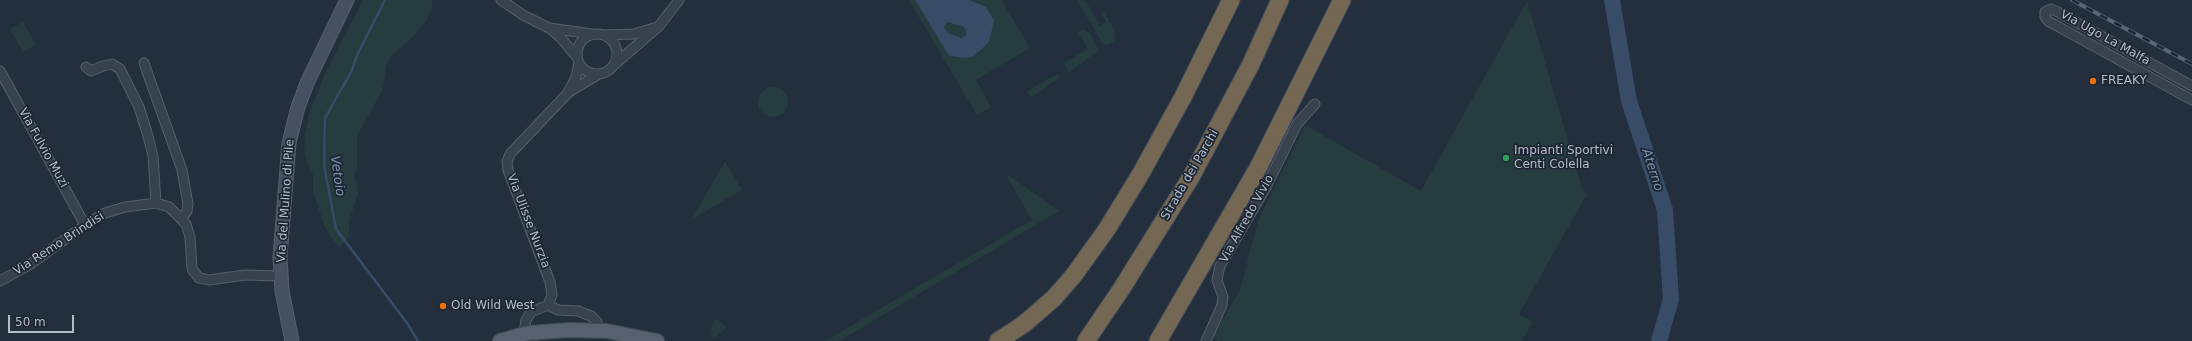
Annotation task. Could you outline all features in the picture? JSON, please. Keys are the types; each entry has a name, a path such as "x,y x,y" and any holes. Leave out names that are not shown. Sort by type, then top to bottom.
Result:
{"highway":[{"path":"998,341 1024,324 1049,303 1074,276 1095,248 1125,201 1163,134 1200,65 1231,0"},
{"name":"Strada dei Parchi","path":"1086,341 1122,288 1194,171 1250,64 1280,0"},
{"name":"Strada dei Parchi","path":"1100,341 1181,216 1219,149 1260,70 1292,0"},
{"path":"1158,341 1258,168 1342,0"}],"main road":[{"path":"500,341 530,337 563,330 602,331 657,341"},
{"path":"602,331 641,341"}],"street":[{"name":"Via del Mulino di Pile","path":"292,341 284,305 281,276 286,165 293,123 307,83 347,0"},
{"path":"501,0 523,15 549,28 560,37 587,72 599,74 613,66 659,26 679,0"},
{"name":"Via Ugo La Malfa","path":"2192,86 2056,11 2051,9 2045,12 2045,18 2050,22 2192,100"},
{"path":"549,28 605,35 634,34 659,26"},
{"path":"578,60 579,45 582,40 594,34"},
{"path":"605,35 610,38 617,49 616,61 613,66"},
{"name":"Via Ulisse Nurzia","path":"568,93 576,77 578,60"},
{"path":"144,63 182,170 188,204 182,218"},
{"path":"86,67 91,71 107,64 116,66 130,88 144,120 150,142 156,203 169,206 182,218 188,230 192,269 199,278 209,280 245,275 281,276"},
{"name":"Via Fulvio Muzi","path":"0,71 85,225"},
{"name":"Via Ulisse Nurzia","path":"548,305 552,295 550,282 508,170 507,162 510,154 568,93 599,74"},
{"name":"Via Alfredo Vivio","path":"1206,341 1222,305 1223,297 1217,280 1220,266 1265,189 1297,124 1315,104"},
{"name":"Via Remo Brindisi","path":"0,281 29,265 85,225 115,210 156,203"},
{"path":"530,337 525,326 528,316 548,305 558,310 578,311 591,316 602,331"}],"green space":[{"path":"363,0 432,0 432,8 427,20 414,36 391,56 387,63 383,89 357,136 357,169 354,176 357,183 358,194 349,221 349,236 340,247 331,237 324,225 313,191 313,175 307,162 304,149 305,134 310,111 325,73"},
{"path":"909,0 915,0 949,56 958,58 986,7 970,0 1004,0 1002,1 1030,48 976,80 991,107 977,115"},
{"path":"1077,0 1085,0 1100,26 1106,22 1101,13 1104,12 1115,31 1114,41 1107,45 1103,44"},
{"name":"Impianti Sportivi Centi Colella","path":"1527,1 1583,192 1587,194 1519,314 1533,322 1522,341 1218,341 1213,336 1240,290 1258,221 1305,125 1421,191"},
{"path":"23,22 36,45 23,52 10,29"},
{"path":"947,22 964,27 966,35 961,38 947,33 944,27"},
{"path":"1083,30 1090,33 1099,50 1069,72 1064,63 1088,49 1078,32"},
{"path":"1057,74 1059,78 1033,96 1029,96 1027,91"},
{"path":"773,87 783,92 788,102 783,112 773,117 763,112 758,102 763,92"},
{"path":"725,161 742,190 692,219"},
{"path":"1010,176 1059,211 839,341 825,341 1032,220 1007,177"},
{"path":"717,319 727,327 714,339 711,335 713,321"}],"water":[{"path":"915,0 970,0 986,7 994,21 989,42 974,56 966,58 949,56","holes":["947,22 964,27 966,35 961,38 948,33 944,27"]}],"waterway":[{"name":"Vetoio","path":"385,0 358,53 351,72 325,118 324,165 336,229 407,323 418,341"},
{"name":"Aterno","path":"1612,0 1629,101 1665,210 1671,299 1659,341"}],"railway":[{"path":"2072,0 2192,64"}],"place":[{"name":"FREAKY","path":"2093,81"},
{"name":"Impianti Sportivi Centi Colella","path":"1506,158"},
{"name":"Old Wild West","path":"443,306"}]}
